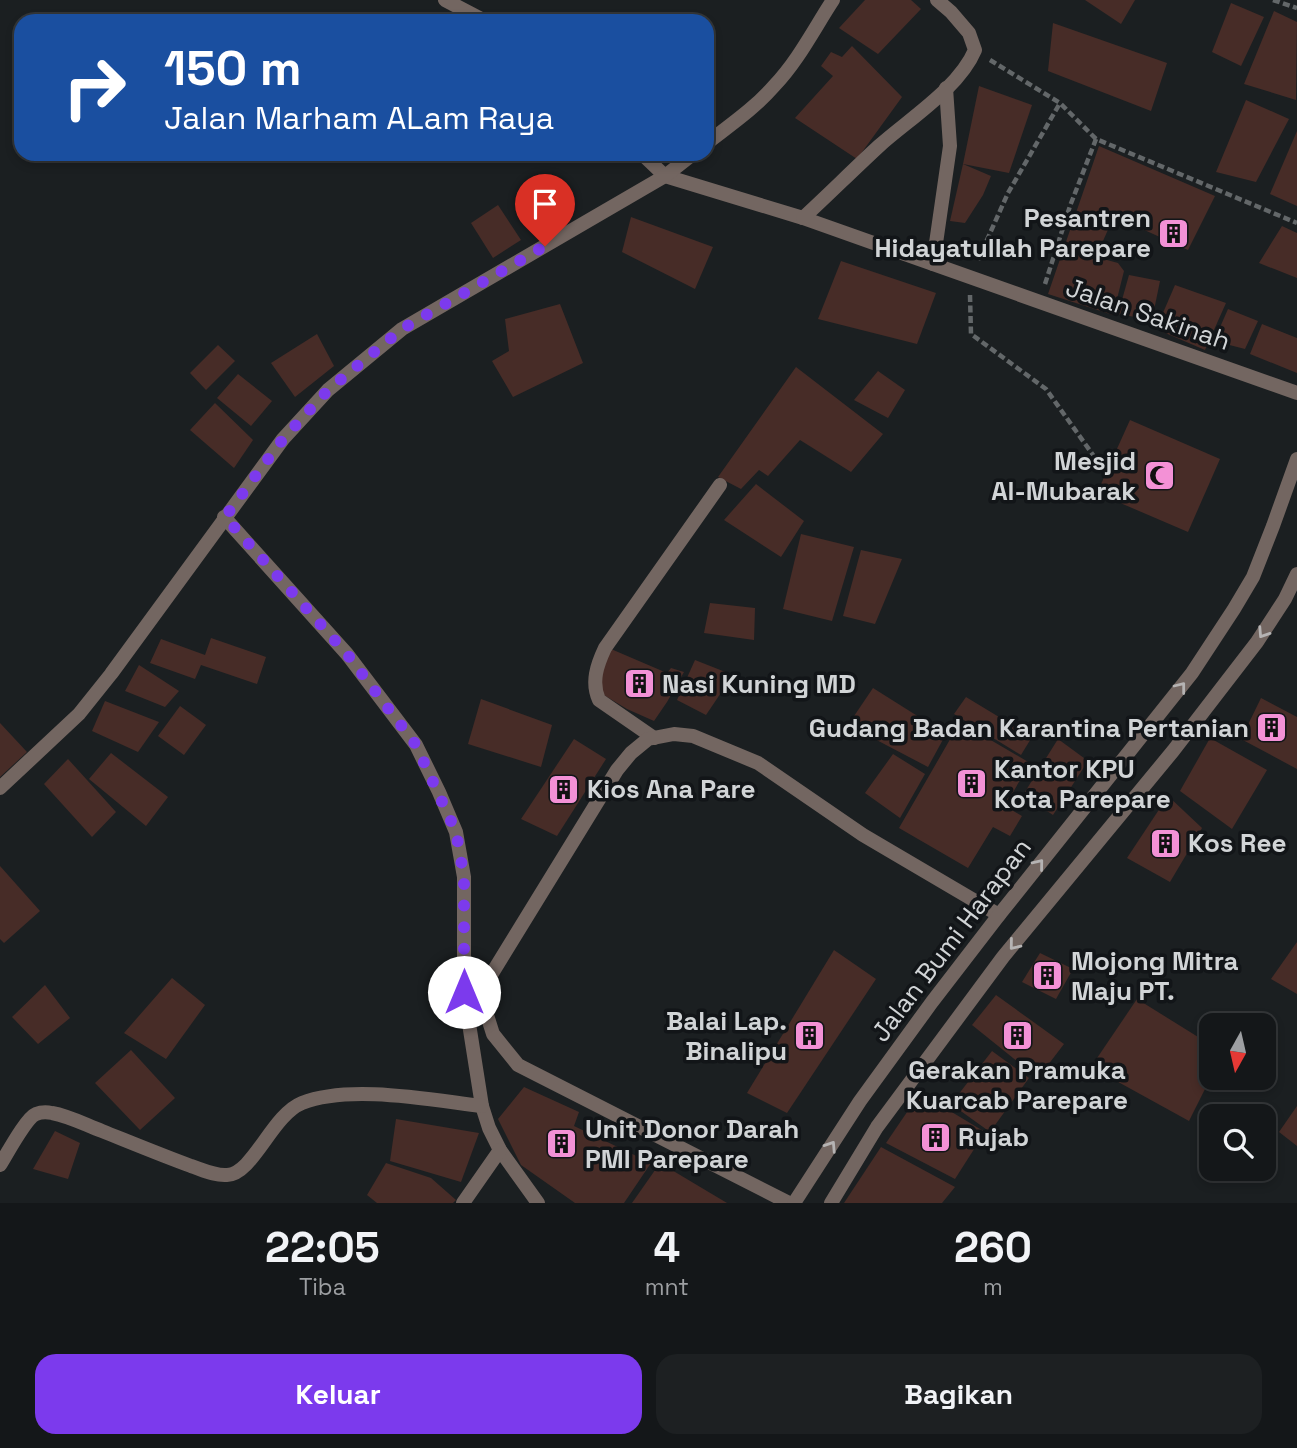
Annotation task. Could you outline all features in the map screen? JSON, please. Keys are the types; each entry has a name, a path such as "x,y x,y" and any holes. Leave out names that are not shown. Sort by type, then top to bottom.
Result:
{"street":[{"path":"446,0 472,14"},
{"path":"714,138 773,88 789,69 833,0"},
{"path":"803,218 881,145 935,100 970,62 975,50 969,33 937,0"},
{"path":"933,264 950,146 946,88"},
{"path":"649,161 665,176"},
{"path":"0,788 79,714 283,439 328,390 402,329 665,176 684,161"},
{"name":"Jalan Sakinah","path":"665,176 803,218 1297,393"},
{"name":"Jalan Bumi Harapan","path":"794,1203 860,1101 932,1002 1192,673 1253,577 1297,459"},
{"path":"654,738 599,700 595,691 599,661 605,648 720,485"},
{"path":"225,517 347,654 416,745 456,832 464,877 464,992 482,1106 500,1150 538,1203"},
{"name":"Jalan Bumi Harapan","path":"831,1203 877,1127 1003,957 1173,751 1257,642 1297,574"},
{"path":"789,1203 518,1065 493,1034 480,993 617,770 631,753 648,739 674,734 693,736 758,763 863,835 999,915"},
{"path":"464,992 480,993"},
{"path":"0,1166 29,1119 44,1112 71,1119 211,1173 227,1175 236,1173 245,1166 276,1124 288,1111 302,1103 328,1096 377,1094 482,1106"},
{"path":"463,1203 500,1150"}],"path":[{"path":"1273,0 1297,8"},
{"path":"975,50 1060,103 1096,139 1297,223"},
{"path":"1060,103 1008,193 970,277 971,334 1046,389 1103,469"},
{"path":"1040,302 1070,206 1096,139"}],"building":[{"path":"865,0 911,0 921,9 878,54 839,28"},
{"path":"1085,0 1135,0 1121,24"},
{"path":"1231,3 1264,17 1241,66 1212,52"},
{"path":"1274,11 1297,22 1296,100 1244,84"},
{"path":"1053,23 1167,63 1151,111 1048,71"},
{"path":"852,46 902,97 857,159 795,118 833,76 821,66 831,52 842,57"},
{"path":"979,86 1032,105 1009,173 963,164"},
{"path":"1246,100 1289,119 1256,182 1216,172"},
{"path":"1297,131 1297,206 1270,194"},
{"name":"Pesantren Hidayatullah Parepare","path":"1099,146 1215,196 1188,250 1114,216 1096,257 1118,263 1124,271 1113,315 1048,294"},
{"path":"963,164 991,176 983,195 965,223 950,221"},
{"path":"498,205 521,240 493,258 471,223"},
{"path":"631,217 713,247 695,289 622,252"},
{"path":"1282,226 1297,233 1297,278 1259,263"},
{"path":"841,261 936,293 917,344 818,319"},
{"path":"1129,275 1160,281 1152,320 1118,314"},
{"path":"1175,285 1226,303 1205,350 1156,329"},
{"path":"560,304 583,363 513,397 492,361 509,351 505,319"},
{"path":"1228,309 1258,321 1245,349 1214,341"},
{"path":"1262,324 1297,338 1297,373 1250,354"},
{"path":"317,334 334,366 295,397 271,363"},
{"path":"218,345 235,361 206,390 190,373"},
{"path":"796,367 883,434 851,472 800,440 768,476 759,470 741,489 718,477"},
{"path":"878,371 905,390 888,418 854,400"},
{"path":"238,374 272,401 251,426 217,398"},
{"path":"215,403 253,440 234,468 190,430"},
{"name":"Mesjid Al-Mubarak","path":"1130,420 1220,459 1188,532 1097,493"},
{"path":"756,484 804,521 781,557 724,520"},
{"path":"801,534 854,547 832,621 783,609"},
{"path":"861,550 902,559 875,624 843,616"},
{"path":"710,603 755,608 754,640 704,633"},
{"path":"211,638 266,657 257,684 201,665 195,679 150,663 161,639 205,655"},
{"name":"Nasi Kuning MD","path":"611,649 667,673 671,668 684,672 654,721 602,694 600,671"},
{"path":"695,660 733,675 706,715 677,700"},
{"path":"139,665 179,691 165,707 125,691"},
{"name":"Kantor KPU Kota Parepare","path":"873,688 946,734 928,767 848,725"},
{"name":"Kantor KPU Kota Parepare","path":"966,697 1032,737 1021,755 954,714"},
{"name":"Gudang Badan Karantina Pertanian","path":"1261,698 1297,717 1297,769 1241,739"},
{"path":"481,699 552,725 541,767 468,744"},
{"path":"105,701 159,722 138,752 92,731"},
{"path":"180,706 206,725 184,755 158,736"},
{"name":"Kantor KPU Kota Parepare","path":"960,722 1030,763 1005,806 1022,816 1010,836 993,827 968,868 899,828"},
{"path":"0,723 27,752 0,777"},
{"path":"1210,738 1267,770 1232,829 1180,791"},
{"name":"Kios Ana Pare","path":"574,739 606,759 557,836 521,819"},
{"name":"Kantor KPU Kota Parepare","path":"1058,739 1088,761 1053,815 1023,795"},
{"path":"111,753 168,797 146,826 89,779"},
{"name":"Kantor KPU Kota Parepare","path":"893,754 925,774 900,818 865,793"},
{"path":"68,759 116,812 92,837 44,784"},
{"name":"Kos Ree","path":"1168,796 1202,828 1170,882 1127,858"},
{"path":"0,866 40,911 4,943 0,939"},
{"path":"1297,942 1297,994 1271,979"},
{"name":"Balai Lap. Binalipu","path":"834,950 876,979 787,1113 747,1093"},
{"name":"Mojong Mitra Maju PT.","path":"1040,953 1073,969 1056,999 1022,982"},
{"path":"172,978 205,1005 166,1059 124,1033"},
{"path":"45,985 70,1018 38,1044 12,1017"},
{"name":"Gerakan Pramuka Kuarcab Parepare","path":"996,995 1064,1044 1038,1078 972,1025"},
{"path":"1137,999 1199,1038 1199,1090 1204,1090 1189,1121 1091,1067"},
{"path":"131,1050 175,1098 140,1130 95,1083"},
{"path":"992,1051 1029,1078 990,1132 951,1104"},
{"name":"Unit Donor Darah PMI Parepare","path":"524,1087 579,1112 574,1126 651,1163 624,1203 575,1203 521,1165 498,1119"},
{"name":"Rujab","path":"920,1093 985,1132 955,1179 886,1143"},
{"path":"1297,1106 1297,1146 1279,1132"},
{"path":"396,1119 479,1133 461,1182 390,1161"},
{"path":"55,1131 80,1143 68,1179 33,1169"},
{"path":"881,1147 955,1187 942,1203 844,1203"},
{"path":"386,1163 431,1178 456,1200 453,1203 377,1203 367,1195"},
{"path":"660,1163 727,1203 632,1203"}],"place":[{"name":"Pesantren Hidayatullah Parepare","path":"1174,233"},
{"name":"Mesjid Al-Mubarak","path":"1159,476"},
{"name":"Nasi Kuning MD","path":"639,684"},
{"name":"Gudang Badan Karantina Pertanian","path":"1272,728"},
{"name":"Kantor KPU Kota Parepare","path":"971,784"},
{"name":"Kios Ana Pare","path":"564,789"},
{"name":"Kos Ree","path":"1165,843"},
{"name":"Mojong Mitra Maju PT.","path":"1048,976"},
{"name":"Gerakan Pramuka Kuarcab Parepare","path":"1017,1035"},
{"name":"Balai Lap. Binalipu","path":"810,1036"},
{"name":"Rujab","path":"935,1137"},
{"name":"Unit Donor Darah PMI Parepare","path":"562,1144"}],"route":[{"path":"464,992 464,877 456,832 416,745 347,654 225,517 283,439 328,390 402,329 545,246"}]}
